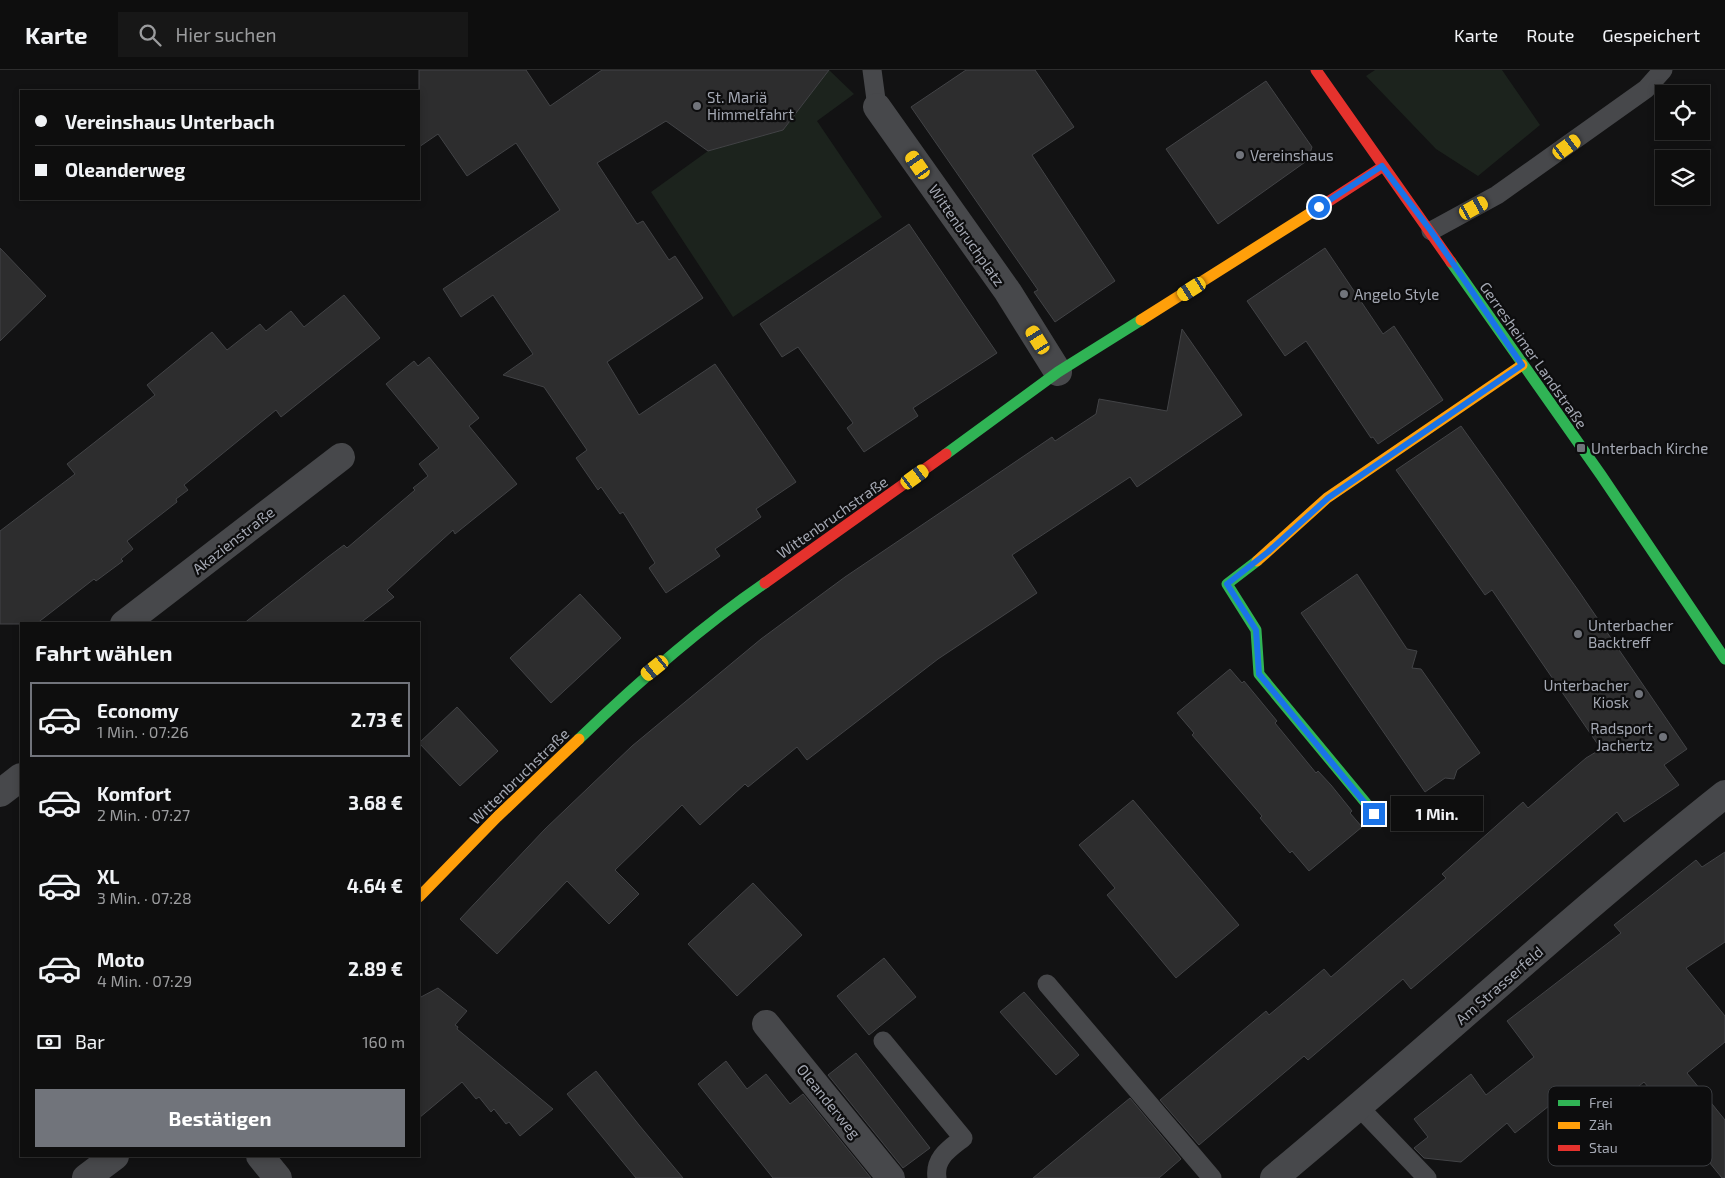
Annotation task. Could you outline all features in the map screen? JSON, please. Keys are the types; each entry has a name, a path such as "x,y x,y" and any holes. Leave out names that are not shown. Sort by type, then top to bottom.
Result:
{"street":[{"name":"Gerresheimer Landstraße","path":"1316,70 1601,475 1725,659"},
{"name":"Wittenbruchplatz","path":"878,107 1008,292 1058,372"},
{"name":"Wittenbruchstraße","path":"420,896 497,817 640,680 730,607 851,524 1058,372 1225,268 1382,166"},
{"path":"1374,814 1259,674 1256,630 1227,584 1268,552 1328,498 1522,365"},
{"name":"Akazienstraße","path":"127,622 341,457"},
{"path":"0,793 20,778"},
{"name":"Am Strasserfeld","path":"1274,1178 1359,1107 1640,862 1725,794"},
{"name":"Oleanderweg","path":"766,1024 891,1178"},
{"path":"86,1178 114,1157"},
{"path":"261,1157 278,1178"}],"lane":[{"name":"Wittenbruchplatz","path":"872,70 878,107"},
{"path":"1431,231 1497,195 1521,179 1646,89 1663,70"},
{"path":"1047,984 1212,1178"},
{"path":"883,1042 963,1138 942,1156 937,1166 937,1178"},
{"path":"1359,1107 1427,1178"}],"shaded area":[{"path":"829,70 854,94 817,121 882,217 733,317 651,192 708,151 783,130"},
{"path":"1375,70 1502,70 1540,125 1478,176 1436,149 1366,76"}],"building":[{"path":"419,70 526,70 550,106 602,70 829,70 783,130 708,151 666,121 597,163 637,224 643,221 669,260 675,256 703,298 607,362 639,415 715,364 796,482 756,509 761,517 715,549 720,556 666,593 649,568 655,563 623,512 620,514 601,487 598,490 576,458 587,450 544,387 503,375 533,354 493,295 461,317 443,289 560,210 516,143 467,176 438,134 420,146"},
{"path":"966,70 1035,70 1074,127 1032,155 1115,281 1055,322 1034,292 1038,290 911,107"},
{"name":"Vereinshaus","path":"1266,81 1312,147 1308,160 1218,224 1166,149"},
{"path":"909,224 997,353 913,408 918,416 864,452 847,428 853,423 798,347 782,357 760,324"},
{"path":"0,248 46,296 0,341"},
{"path":"1325,248 1383,334 1394,326 1443,400 1378,444 1373,437 1371,438 1306,341 1285,356 1247,301"},
{"path":"344,295 380,338 281,417 276,410 184,485 188,490 176,499 177,502 127,541 133,549 121,559 123,561 96,581 94,579 39,622 0,624 0,531 75,474 67,464 155,395 147,385 212,332 227,350 260,324 266,331 291,311 304,327"},
{"path":"1182,329 1242,415 1137,487 1130,477 1012,555 1037,593 938,659 807,760 797,747 748,787 745,784 700,825 682,805 615,870 639,894 609,924 567,881 497,954 460,919 545,829 632,746 761,639 845,577 1052,437 1055,441 1096,414 1099,399 1167,411"},
{"path":"429,357 479,418 469,426 517,484 455,534 453,530 387,590 394,597 362,622 246,622 344,545 347,548 415,490 413,488 428,476 419,464 439,448 386,384 414,361 418,366"},
{"path":"1461,426 1578,590 1687,749 1664,765 1679,785 1624,822 1617,812 1411,989 1403,979 1308,1060 1304,1056 1199,1145 1160,1100 1266,1011 1269,1015 1324,969 1331,977 1446,878 1442,874 1523,802 1528,808 1586,758 1601,749 1492,590 1485,595 1396,470"},
{"path":"1357,574 1407,649 1417,651 1412,668 1421,669 1480,753 1457,770 1454,779 1445,778 1425,792 1301,613"},
{"path":"580,594 621,638 551,703 510,658"},
{"path":"1230,669 1242,683 1244,681 1316,773 1318,771 1331,785 1362,827 1309,871 1292,851 1290,853 1260,818 1262,816 1192,735 1194,733 1177,713"},
{"path":"457,707 498,751 460,786 420,742"},
{"path":"1133,800 1239,925 1176,978 1107,895 1115,888 1079,845"},
{"path":"1725,852 1725,942 1686,968 1725,1016 1725,1042 1687,1073 1698,1086 1647,1086 1644,1082 1639,1086 1548,1086 1548,1107 1515,1133 1507,1123 1461,1162 1424,1158 1414,1148 1428,1137 1414,1119 1471,1074 1486,1095 1534,1057 1507,1021 1621,933 1614,925 1696,860 1702,867"},
{"path":"753,883 802,935 737,996 688,944"},
{"path":"884,958 916,997 869,1035 837,996"},
{"path":"438,988 467,1011 455,1025 458,1027 457,1029 553,1109 520,1136 509,1122 506,1124 494,1109 491,1112 479,1097 476,1099 462,1082 420,1117 420,997"},
{"path":"1024,992 1079,1055 1056,1075 1000,1012"},
{"path":"856,1053 930,1148 903,1168 828,1075"},
{"path":"726,1061 747,1089 766,1074 790,1104 803,1094 871,1178 773,1178 698,1084"},
{"path":"596,1071 683,1178 636,1178 567,1094"},
{"path":"1130,1098 1181,1159 1159,1178 1033,1178"},
{"path":"1712,1104 1725,1120 1725,1178 1722,1178 1712,1166"}],"traffic: fast":[{"path":"1451,262 1601,475 1725,659"},
{"path":"946,454 1058,372 1141,320"},
{"path":"1257,561 1227,584 1256,630 1259,674 1375,814"},
{"path":"579,739 669,657 765,583"}],"traffic: slow":[{"path":"1141,320 1320,207"},
{"path":"1257,561 1327,498 1522,365"},
{"path":"420,896 497,817 579,739"}],"traffic: jam":[{"path":"1316,70 1451,262"},
{"path":"1320,207 1382,167"},
{"path":"765,583 946,454"}],"place":[{"name":"St. Mariä Himmelfahrt","path":"697,106"},
{"name":"Vereinshaus","path":"1240,155"},
{"name":"Angelo Style","path":"1344,294"},
{"name":"Unterbach Kirche","path":"1581,448"},
{"name":"Unterbacher Backtreff","path":"1578,634"},
{"name":"Unterbacher Kiosk","path":"1639,694"},
{"name":"Radsport Jachertz","path":"1663,737"}],"route":[{"path":"1319,207 1382,166 1431,231 1522,365 1500,382 1328,498 1268,552 1227,584 1256,630 1259,674 1374,814"}]}
